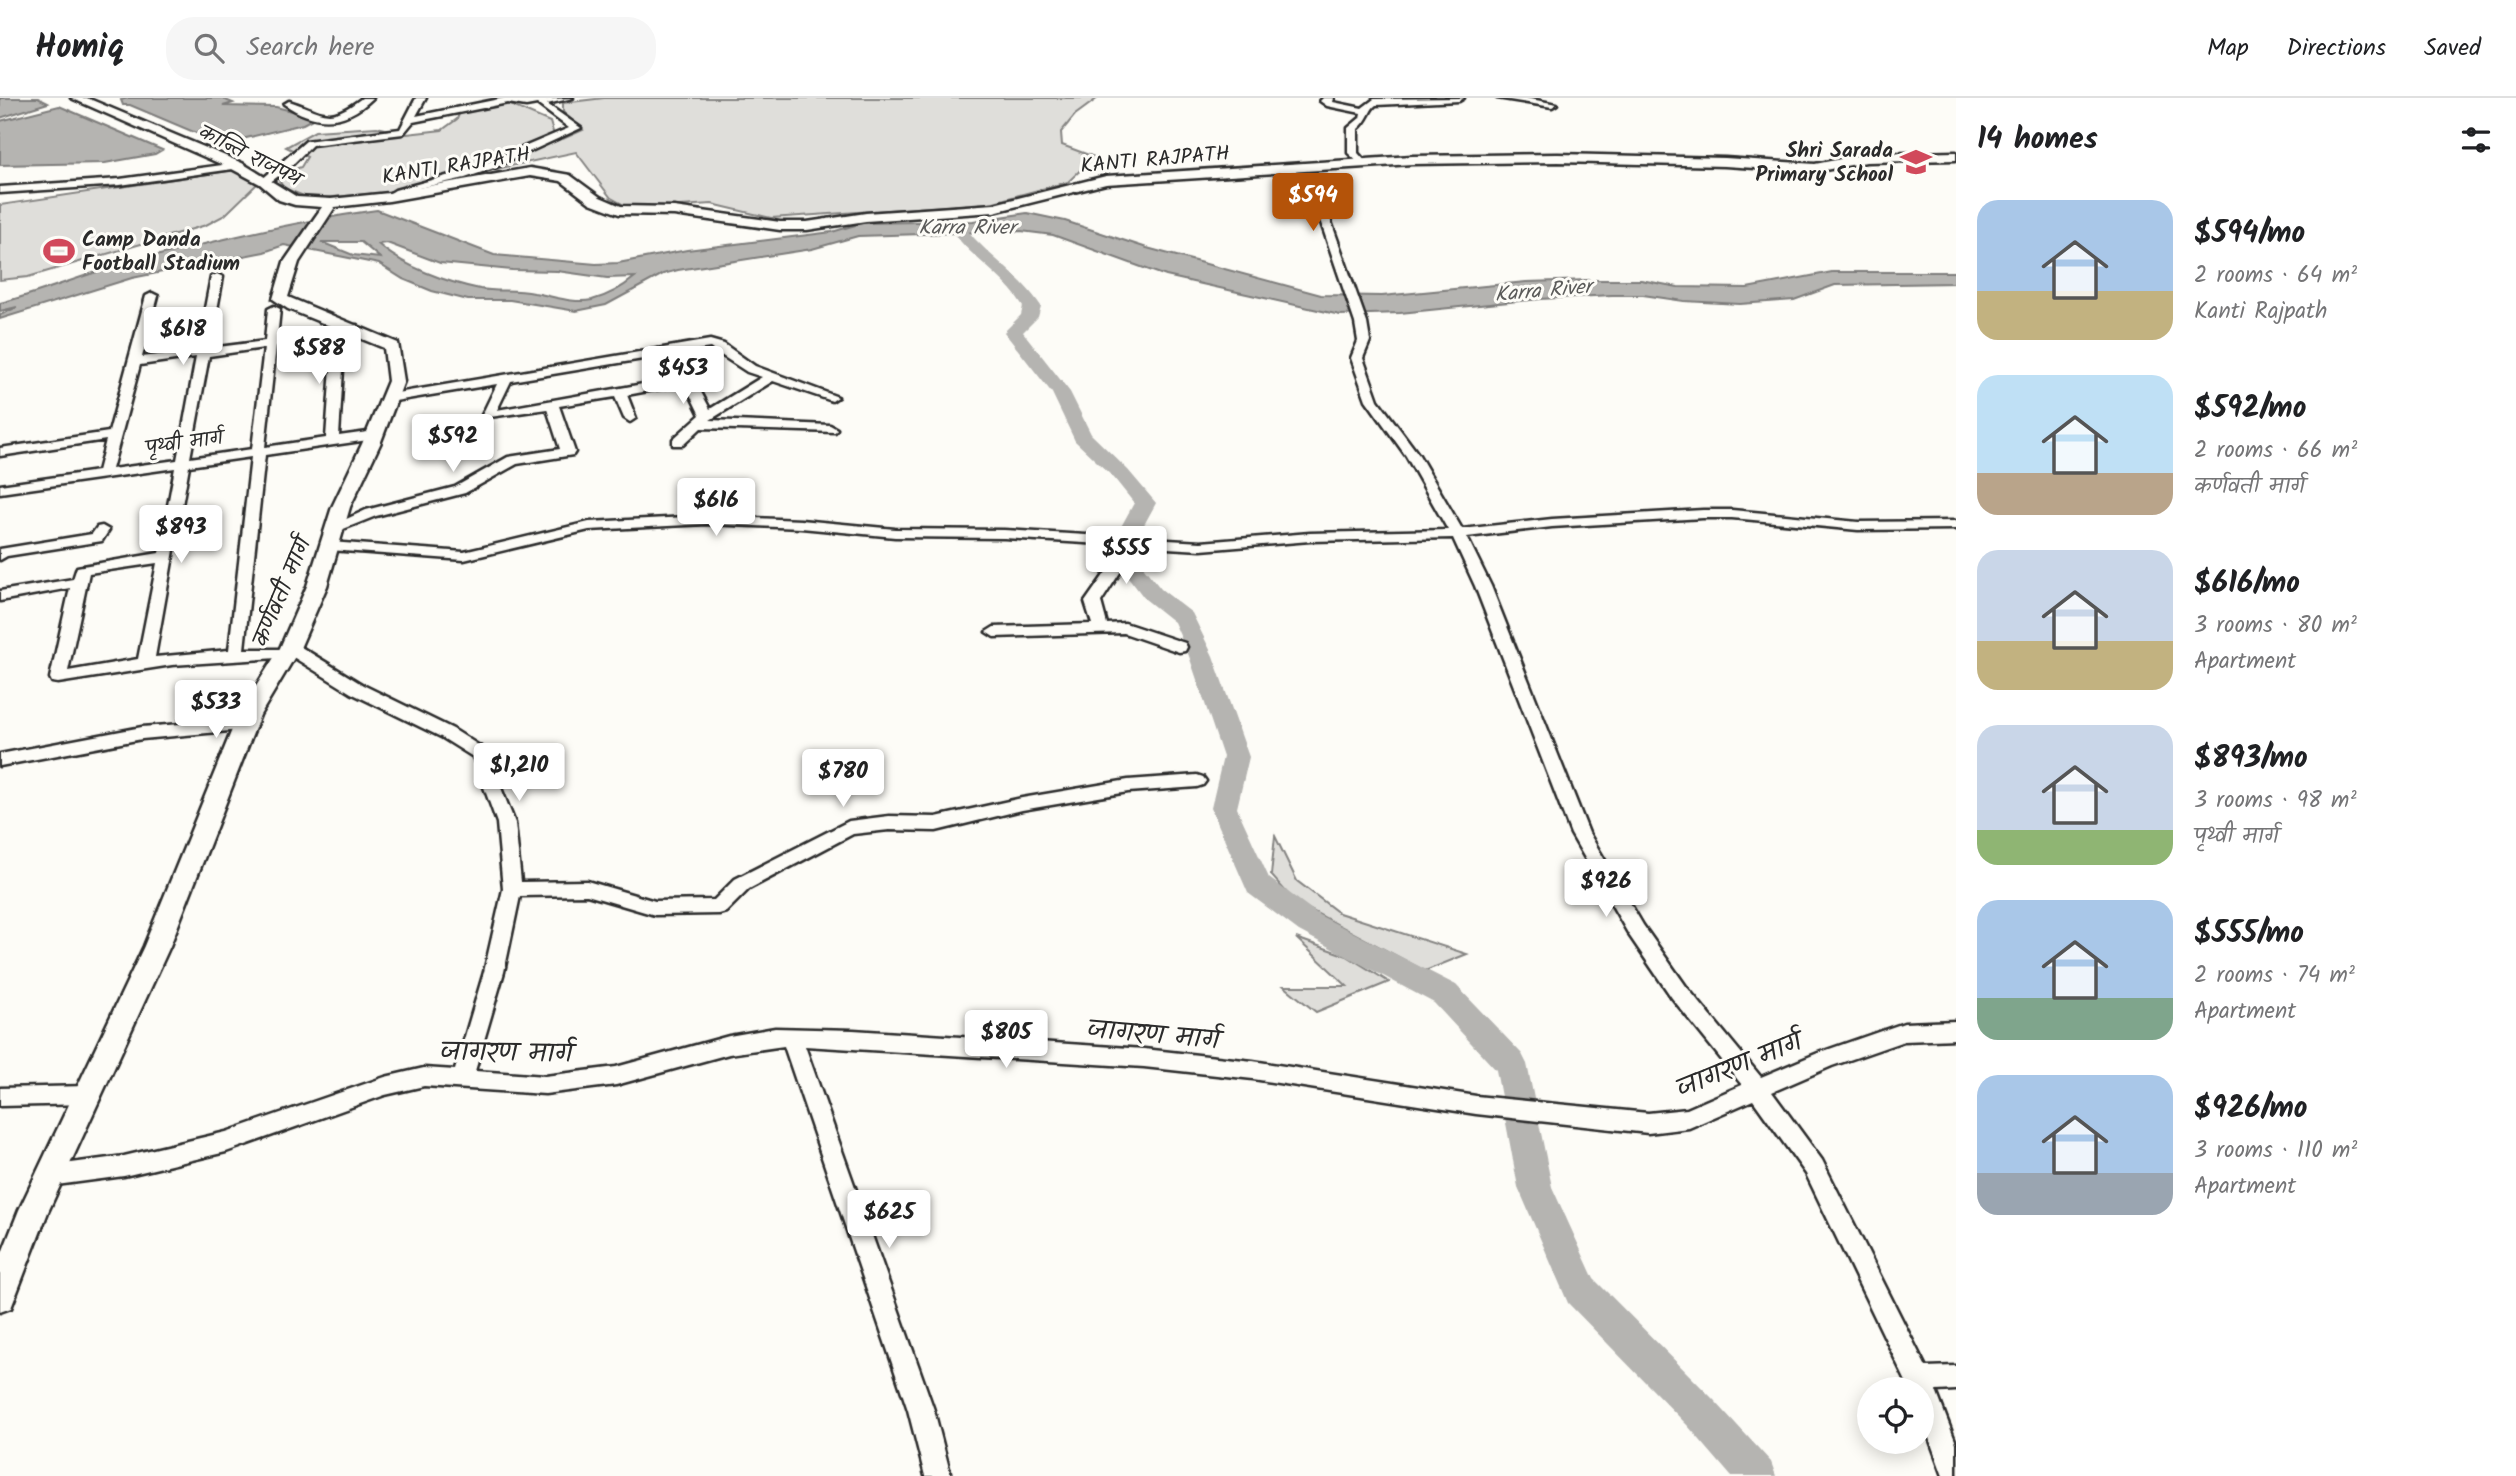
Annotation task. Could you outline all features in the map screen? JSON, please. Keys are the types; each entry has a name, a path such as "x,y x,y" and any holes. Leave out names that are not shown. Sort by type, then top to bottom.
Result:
{"main road":[{"name":"कान्ति राजपथ","path":"77,98 237,166 265,181 284,197 329,207"},
{"name":"KANTI RAJPATH","path":"329,207 530,172 565,178 595,200 619,210 674,211 780,226 807,226 866,217 994,208 1106,180 1362,163 1558,158 1725,162 1815,168 1866,158 1956,156"},
{"name":"कर्णवती मार्ग","path":"0,1297 50,1177 156,946 245,724 288,651 333,536 341,507 375,435 396,381 391,346 346,331 280,299 280,286 292,262 329,207"}],"street":[{"path":"289,104 328,118 341,118 368,98"},
{"path":"265,181 285,167 309,143 403,131 421,98"},
{"path":"408,120 508,100 526,103 568,98"},
{"path":"1329,98 1325,101 1330,104 1365,111"},
{"path":"1362,163 1353,153 1353,128 1364,119 1365,111 1374,102 1459,98"},
{"path":"1502,98 1552,104"},
{"path":"389,197 411,185 446,180 508,161 576,128 541,104 546,100"},
{"path":"0,190 120,182 237,166"},
{"path":"1283,170 1323,213 1361,323 1364,341 1357,358 1362,377 1373,400 1412,456 1458,534 1483,586 1580,834 1636,930 1679,992 1756,1088 1814,1167 1918,1377"},
{"path":"146,661 217,277"},
{"path":"104,474 152,296"},
{"path":"236,653 274,309"},
{"path":"135,362 346,331 332,442"},
{"path":"389,398 710,344 720,347 751,369 832,397"},
{"path":"665,351 678,382"},
{"path":"678,442 703,420 772,376"},
{"path":"506,378 488,415 689,380 703,420"},
{"path":"620,392 630,418"},
{"path":"333,536 371,513 460,490 513,460 568,452 552,404"},
{"path":"703,420 830,429"},
{"path":"0,452 116,435"},
{"name":"पृथ्वी मार्ग","path":"0,489 375,435"},
{"path":"333,536 464,556 589,526 706,520 801,524 895,533 1004,534 1201,546 1310,537 1458,534 1591,520 1713,514 1858,526 1956,525"},
{"path":"0,556 1,553 97,538 102,530"},
{"path":"1101,629 1093,602 1116,568 1142,542"},
{"path":"164,557 82,570 58,678 146,661 288,651 447,733 480,754 506,823 512,889 494,972 462,1080"},
{"path":"0,596 79,582"},
{"path":"994,632 1125,628 1179,647"},
{"path":"0,760 142,733 245,724"},
{"path":"512,889 587,888 655,908 719,906 742,884 849,828 889,823 936,824 1022,804 1115,788 1197,780"},
{"name":"जागरण मार्ग","path":"50,1177 124,1166 226,1142 385,1086 424,1077 545,1085 616,1076 729,1045 775,1037 1144,1058 1253,1070 1476,1105 1648,1123 1689,1118 1825,1059 1904,1032 1956,1030"},
{"path":"792,1038 921,1410 938,1476"},
{"path":"0,1097 88,1095"},
{"path":"1934,1379 1956,1378"},
{"path":"1934,1419 1956,1476"}],"shaded area":[{"path":"604,98 1098,98 1075,115 1061,132 1062,145 1094,157 1068,182 990,203 771,218 712,204 631,209 611,198 576,152 469,175 431,179 390,192 311,199 284,188 276,176 301,167 307,157 286,147 315,131 377,127 407,134 442,130 457,119 462,107 508,104 550,122 554,135 563,139 583,130 563,112 563,103"},
{"name":"Camp Danda Football Stadium","path":"234,170 259,182 225,215 206,225 28,277 0,280 0,205"},
{"path":"1275,836 1297,881 1339,913 1467,954 1425,971 1295,902 1271,875"},
{"path":"1296,938 1347,956 1389,982 1316,1012 1284,986 1347,986"}],"water":[{"path":"0,98 38,98 48,103 0,118"},
{"path":"221,98 233,103 223,106 276,107 316,117 303,124 222,144 130,105 123,105 121,100"},
{"path":"59,106 162,150 155,154 105,163 0,165 0,121"},
{"name":"Karra River","path":"377,210 494,255 596,264 832,232 862,223 973,221 1027,213 1065,221 1147,248 1321,295 1382,296 1526,282 1590,280 1641,280 1678,287 1747,288 1832,272 1956,272 1956,283 1835,285 1794,300 1740,304 1684,301 1643,295 1612,295 1540,299 1400,313 1340,315 1166,276 1053,235 1021,231 858,236 812,249 678,270 663,274 606,305 576,311 510,300 468,300 432,291 403,279 379,264 284,245 264,252 132,278 0,319 0,315 17,307 0,311 0,303 101,270 246,234","holes":["321,242 361,242 380,258 353,255","387,243 440,263 557,271 607,278 635,277 609,294 585,301 527,292 480,289 440,278 400,260 378,244"]}],"waterway":[{"name":"Karra River","path":"957,227 971,245 1011,279 1024,294 1032,306 1029,317 1013,332 1061,392 1082,437 1121,474 1145,503 1128,534 1133,569 1153,594 1184,618 1201,656 1236,757 1224,808 1258,885 1309,923 1445,994 1511,1064 1535,1187 1581,1291 1701,1413 1757,1476"}],"place":[{"name":"Shri Sarada Primary School","path":"1916,162"},
{"name":"Camp Danda Football Stadium","path":"59,251"}]}
